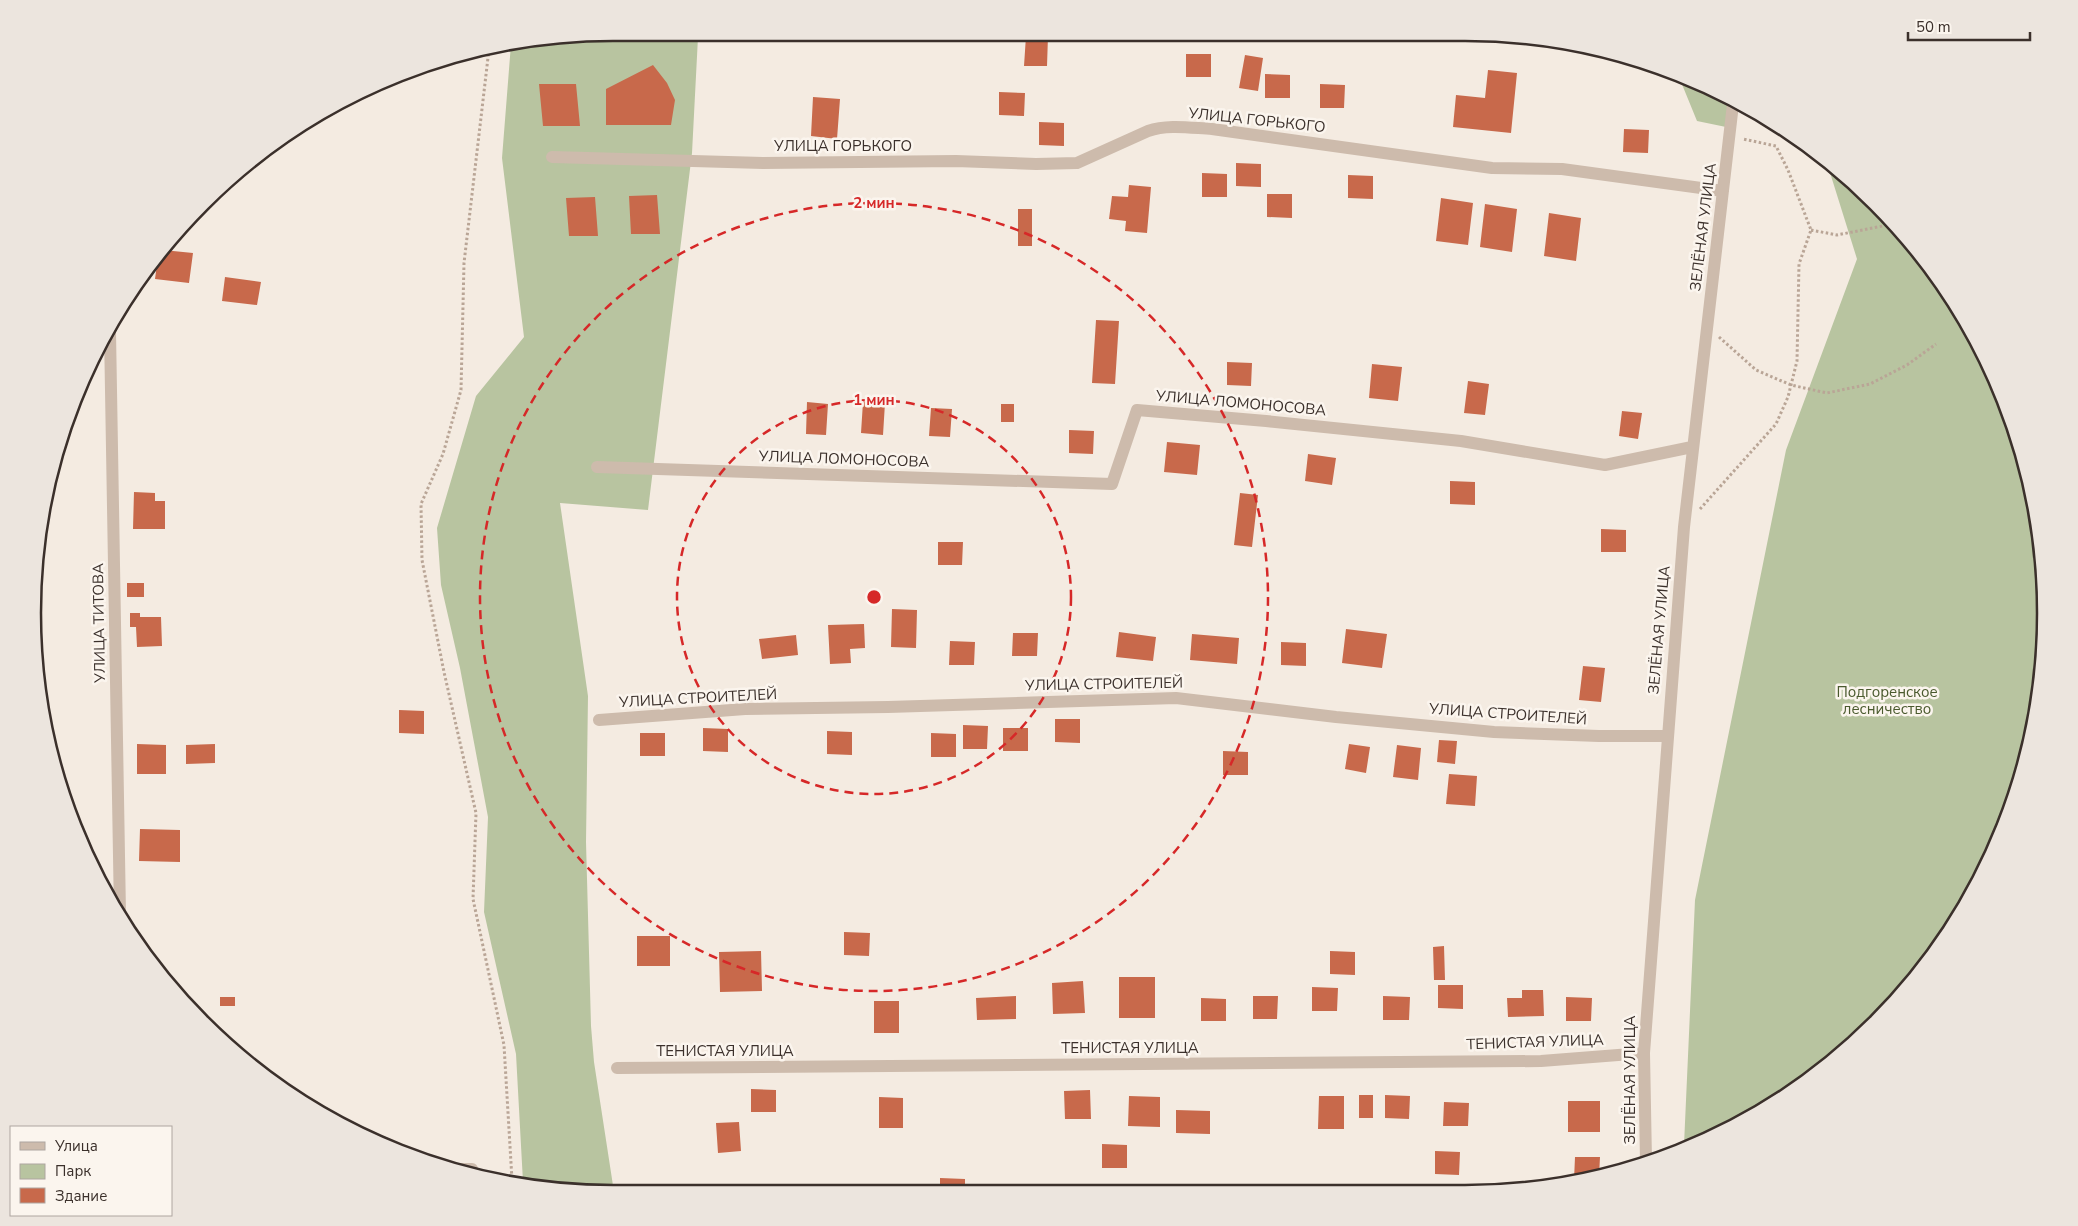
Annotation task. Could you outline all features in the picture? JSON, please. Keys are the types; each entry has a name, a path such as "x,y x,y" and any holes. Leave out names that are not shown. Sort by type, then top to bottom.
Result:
{"street":[{"name":"ЗЕЛЁНАЯ УЛИЦА","path":"1646,1155 1644,1053 1684,527 1733,108"},
{"name":"УЛИЦА ГОРЬКОГО","path":"552,157 763,163 956,161 1036,164 1076,163 1159,128 1212,129 1492,168 1562,169 1723,191"},
{"name":"УЛИЦА ТИТОВА","path":"110,341 120,902"},
{"name":"УЛИЦА ЛОМОНОСОВА","path":"597,467 1112,484 1137,410 1461,441 1605,465 1692,447"},
{"name":"УЛИЦА СТРОИТЕЛЕЙ","path":"599,720 745,709 888,708 1176,698 1336,717 1494,732 1599,736 1667,736"},
{"name":"ТЕНИСТАЯ УЛИЦА","path":"617,1068 1541,1061 1644,1053"}],"path":[{"path":"488,55 464,263 460,390 443,454 421,504 421,514 422,560 444,672 476,813 473,899 504,1045 512,1176"},
{"path":"1684,527 1776,424 1788,397 1797,361 1799,264 1811,230 1788,170 1776,146 1730,136"},
{"path":"1811,230 1837,235 1885,226"},
{"path":"1707,327 1756,370 1791,385 1827,393 1870,384 1907,366 1936,344"}],"green space":[{"path":"698,41 692,153 648,510 560,503 588,696 586,842 591,1026 594,1062 613,1185 576,1184 523,1178 516,1054 484,912 488,817 460,668 441,585 437,528 476,396 524,337 502,158 510,50 576,42"},
{"path":"1682,84 1729,106 1726,127 1697,121"},
{"name":"Подгоренское лесничество","path":"1830,173 1895,236 1940,295 1978,360 2006,429 2026,501 2036,576 2036,650 2026,725 2006,797 1978,866 1960,899 1919,961 1869,1017 1813,1067 1751,1108 1718,1126 1684,1141 1695,900 1786,450 1857,259"}],"building":[{"path":"1026,41 1048,41 1047,66 1024,66"},
{"path":"1186,54 1211,54 1211,77 1186,77"},
{"path":"1245,55 1263,58 1258,91 1239,88"},
{"path":"653,65 667,83 675,100 671,125 606,125 606,89"},
{"path":"1488,70 1517,73 1511,133 1453,127 1456,95 1485,98"},
{"path":"1265,74 1290,75 1290,98 1265,98"},
{"path":"539,84 576,84 580,126 543,126"},
{"path":"1320,84 1345,85 1344,108 1320,108"},
{"path":"999,92 1025,93 1024,116 999,115"},
{"path":"813,97 840,99 837,139 811,136"},
{"path":"1039,122 1064,123 1064,146 1039,145"},
{"path":"1624,129 1649,130 1648,153 1623,152"},
{"path":"1236,163 1261,164 1261,187 1236,186"},
{"path":"1202,173 1227,174 1227,197 1202,197"},
{"path":"1348,175 1373,176 1373,199 1348,198"},
{"path":"1129,185 1151,187 1147,233 1125,231 1126,221 1109,219 1112,196 1128,197"},
{"path":"1267,194 1292,194 1292,218 1267,217"},
{"path":"657,195 660,234 631,234 629,196"},
{"path":"595,197 598,236 569,236 566,198"},
{"path":"1441,198 1473,203 1468,245 1436,241"},
{"path":"1485,204 1517,209 1512,252 1480,247"},
{"path":"1018,209 1032,209 1032,246 1018,246"},
{"path":"1549,213 1581,218 1576,261 1544,256"},
{"path":"171,251 193,253 189,283 155,279 156,269"},
{"path":"225,277 261,282 257,305 222,301"},
{"path":"1096,320 1119,321 1115,384 1092,383"},
{"path":"1227,362 1252,363 1251,386 1227,385"},
{"path":"1372,364 1402,367 1398,401 1369,398"},
{"path":"1468,381 1489,384 1485,415 1464,413"},
{"path":"807,402 828,404 826,435 806,434"},
{"path":"863,402 885,403 883,435 861,433"},
{"path":"1001,404 1014,404 1014,422 1001,422"},
{"path":"931,408 952,409 950,437 929,436"},
{"path":"1622,411 1642,413 1638,439 1619,436"},
{"path":"1069,430 1094,431 1093,454 1069,453"},
{"path":"1167,442 1200,445 1197,475 1164,472"},
{"path":"1308,454 1336,458 1332,485 1305,481"},
{"path":"1450,481 1475,482 1475,505 1450,504"},
{"path":"134,492 155,493 155,501 165,501 165,529 133,529"},
{"path":"1240,493 1258,495 1252,547 1234,545"},
{"path":"1601,529 1626,530 1626,552 1601,552"},
{"path":"938,542 963,542 962,565 938,565"},
{"path":"127,583 144,583 144,597 127,597"},
{"path":"892,609 917,610 916,648 891,647"},
{"path":"130,613 140,613 140,617 161,617 162,646 137,647 136,627 130,627"},
{"path":"864,624 865,648 850,649 851,663 830,664 828,625"},
{"path":"1346,629 1387,634 1382,668 1342,663"},
{"path":"1119,632 1156,637 1153,661 1116,657"},
{"path":"1013,633 1038,633 1037,656 1012,656"},
{"path":"1192,634 1239,638 1237,664 1190,660"},
{"path":"796,635 798,655 762,659 759,639"},
{"path":"950,641 975,642 974,665 949,665"},
{"path":"1281,642 1306,643 1306,666 1281,665"},
{"path":"1583,666 1605,668 1601,702 1579,700"},
{"path":"399,710 424,711 424,734 399,733"},
{"path":"1055,719 1080,719 1080,743 1055,742"},
{"path":"963,725 988,726 987,749 963,749"},
{"path":"703,728 728,729 728,752 703,751"},
{"path":"1003,728 1028,728 1028,751 1003,751"},
{"path":"827,731 852,732 852,755 827,754"},
{"path":"640,733 665,733 665,756 640,756"},
{"path":"931,733 956,734 956,757 931,757"},
{"path":"1439,740 1457,741 1455,764 1437,762"},
{"path":"137,744 166,745 166,774 137,774"},
{"path":"215,744 215,763 186,764 186,745"},
{"path":"1349,744 1370,747 1366,773 1345,769"},
{"path":"1397,745 1421,748 1418,780 1393,777"},
{"path":"1223,751 1248,752 1248,775 1223,775"},
{"path":"1449,774 1477,776 1475,806 1446,804"},
{"path":"140,829 180,830 180,862 139,861"},
{"path":"844,932 870,933 869,956 844,955"},
{"path":"637,936 670,936 670,966 637,966"},
{"path":"1444,946 1445,980 1434,980 1433,947"},
{"path":"761,951 762,991 720,992 719,952"},
{"path":"1330,951 1355,952 1355,975 1330,974"},
{"path":"1119,977 1155,977 1155,1018 1119,1018"},
{"path":"1083,981 1085,1013 1053,1014 1052,983"},
{"path":"1438,985 1463,985 1463,1009 1438,1008"},
{"path":"1312,987 1338,988 1337,1011 1312,1011"},
{"path":"1522,990 1543,990 1544,1016 1508,1017 1507,998 1522,998"},
{"path":"1016,996 1016,1019 977,1020 976,998"},
{"path":"1253,996 1278,996 1277,1019 1253,1019"},
{"path":"1383,996 1410,997 1409,1020 1383,1020"},
{"path":"220,997 235,997 235,1006 220,1006"},
{"path":"1566,997 1592,998 1591,1021 1566,1021"},
{"path":"1201,998 1226,999 1226,1021 1201,1021"},
{"path":"874,1001 899,1001 899,1033 874,1033"},
{"path":"751,1089 776,1090 776,1112 751,1112"},
{"path":"1090,1090 1091,1119 1065,1119 1064,1091"},
{"path":"1359,1095 1373,1095 1373,1118 1359,1118"},
{"path":"1385,1095 1410,1096 1409,1119 1385,1118"},
{"path":"1129,1096 1160,1097 1160,1127 1128,1126"},
{"path":"1319,1096 1344,1096 1344,1129 1318,1129"},
{"path":"879,1097 903,1098 903,1128 879,1128"},
{"path":"1568,1101 1600,1101 1600,1132 1568,1132"},
{"path":"1444,1102 1469,1103 1468,1126 1443,1126"},
{"path":"1176,1110 1210,1111 1210,1134 1176,1133"},
{"path":"739,1122 741,1151 718,1153 716,1123"},
{"path":"1102,1144 1127,1145 1127,1168 1102,1168"},
{"path":"1435,1151 1460,1152 1459,1175 1435,1174"},
{"path":"1575,1157 1600,1157 1599,1168 1574,1174"},
{"path":"940,1178 965,1179 965,1185 940,1185"}]}
